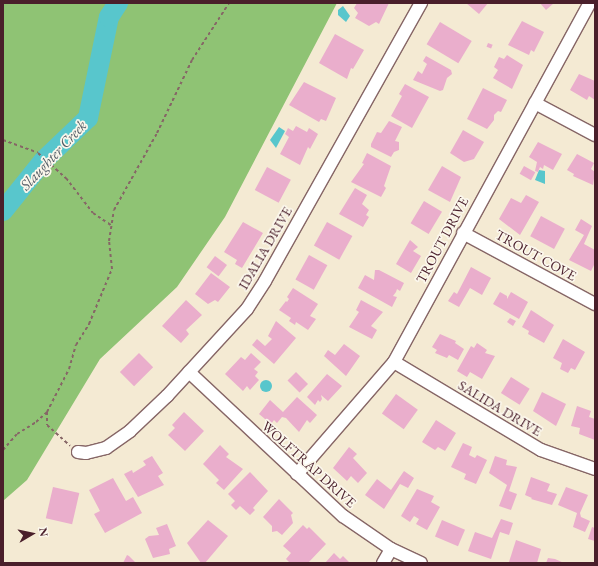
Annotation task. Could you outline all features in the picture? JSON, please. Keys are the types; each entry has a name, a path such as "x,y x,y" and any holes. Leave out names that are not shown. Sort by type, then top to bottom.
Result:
{"street":[{"name":"IDALIA DRIVE","path":"78,452 96,452 119,439 147,416 239,318 259,291 421,3"},
{"name":"TROUT DRIVE","path":"297,474 394,362 463,233 590,3"},
{"path":"535,103 595,135"},
{"name":"TROUT COVE","path":"463,233 595,304"},
{"name":"SALIDA DRIVE","path":"394,362 541,450 595,469"},
{"name":"WOLFTRAP DRIVE","path":"189,372 343,516 391,549 420,563"},
{"path":"383,563 391,549"}],"path":[{"path":"3,450 16,434 36,422 47,412 69,369 76,345 89,324 108,280 113,262 109,241 110,225 114,210 157,133 177,87 229,3"},
{"path":"3,140 38,153 66,178 93,213 110,225"},
{"path":"47,412 47,425 78,452"}],"green space":[{"path":"3,3 337,3 225,217 177,287 100,359 27,480 3,501"}],"water":[{"path":"343,6 350,16 346,22 338,15 338,10"},
{"path":"279,127 285,131 276,148 270,140"},
{"path":"539,170 545,171 545,184 535,180"},
{"path":"266,380 270,382 272,386 270,390 266,392 262,390 260,386 262,382"}],"building":[{"path":"357,3 389,3 379,24 376,22 369,26 355,18 358,13 354,8"},
{"path":"466,3 488,3 479,14"},
{"path":"540,3 554,3 546,10"},
{"path":"522,21 544,32 534,52 531,50 529,55 508,45"},
{"path":"440,22 472,41 458,63 427,44"},
{"path":"335,34 364,50 353,69 351,68 347,79 319,63"},
{"path":"488,43 493,45 491,49 487,47"},
{"path":"507,55 523,65 512,89 493,78 498,70 494,67 499,57 504,59"},
{"path":"426,56 451,70 452,74 447,78 443,90 440,91 413,80 418,71 422,74 427,64 423,61"},
{"path":"579,74 595,81 595,100 589,96 587,100 570,90"},
{"path":"304,82 336,98 326,121 321,119 319,122 289,105"},
{"path":"405,84 429,97 412,128 391,116 402,96 399,94"},
{"path":"483,88 507,100 501,112 498,111 494,115 494,120 487,129 467,119"},
{"path":"389,121 402,127 395,141 399,142 399,150 394,152 391,157 371,147 377,132 381,133"},
{"path":"296,126 307,132 309,128 318,134 310,149 308,147 300,165 280,154 289,137 285,134 288,128 293,131"},
{"path":"463,130 484,142 474,159 464,162 450,153"},
{"path":"538,142 562,154 553,170 544,165 543,169 540,167 538,172 535,171 537,162 529,157"},
{"path":"367,153 391,166 384,186 386,188 381,197 351,182 364,164 362,163"},
{"path":"577,154 594,163 591,169 595,172 593,185 573,176 574,174 567,170"},
{"path":"442,166 461,177 450,202 428,190"},
{"path":"524,166 535,172 531,180 520,174"},
{"path":"267,167 291,180 279,203 255,190"},
{"path":"355,188 367,195 362,204 369,210 366,215 369,217 363,227 339,214"},
{"path":"526,195 539,202 520,235 499,219 511,198 521,203"},
{"path":"424,201 442,212 429,234 411,223"},
{"path":"541,216 565,229 554,249 530,236"},
{"path":"581,219 592,226 584,244 595,250 595,263 591,271 569,260 584,235 575,230"},
{"path":"243,222 263,233 242,268 235,264 237,260 224,252"},
{"path":"327,222 352,236 339,260 314,246"},
{"path":"410,240 418,247 413,251 421,256 411,273 396,264"},
{"path":"309,255 327,265 314,290 295,279"},
{"path":"215,256 227,265 219,276 207,267"},
{"path":"471,267 491,278 482,295 470,288 459,307 448,301 454,292 457,294"},
{"path":"375,270 379,270 404,283 400,291 397,289 393,296 397,297 392,307 358,288 365,275 374,280"},
{"path":"211,273 230,287 218,302 215,300 208,304 195,294"},
{"path":"293,288 318,304 310,316 316,319 308,330 296,322 295,325 289,321 291,318 279,310 289,299 287,297"},
{"path":"500,292 507,296 507,299 511,292 528,302 519,319 493,304"},
{"path":"186,300 202,315 186,330 189,334 181,343 162,326"},
{"path":"361,300 383,312 371,326 377,330 372,339 349,327 359,312 356,310"},
{"path":"531,310 554,325 544,343 528,334 529,331 522,327"},
{"path":"510,318 516,321 513,326 507,322"},
{"path":"276,321 296,338 274,364 252,345 257,339 265,346 272,339 268,336"},
{"path":"440,334 456,341 455,343 464,349 458,360 449,355 447,358 435,353 437,350 432,347"},
{"path":"563,339 585,352 575,370 571,368 568,373 560,369 562,363 553,358"},
{"path":"477,343 487,350 485,353 495,356 482,379 470,372 467,377 457,371 471,346 474,348"},
{"path":"344,344 360,356 346,376 324,356 328,350 335,355"},
{"path":"139,353 153,367 134,386 120,372"},
{"path":"251,353 261,362 254,369 258,372 255,376 259,380 250,390 247,386 243,391 225,374 241,357 245,360"},
{"path":"296,372 308,384 300,393 288,380"},
{"path":"327,374 342,386 328,401 321,395 322,399 320,402 318,400 315,405 307,397"},
{"path":"511,377 530,389 520,405 501,393"},
{"path":"542,392 566,404 556,426 533,411"},
{"path":"396,394 418,410 404,429 382,413"},
{"path":"297,397 317,415 310,423 307,420 299,432 286,418 282,417 277,423 274,420 271,424 259,414 270,400 283,412"},
{"path":"577,406 591,411 589,417 595,419 595,440 579,434 580,428 571,426"},
{"path":"184,412 204,431 185,451 168,435 175,428 172,425"},
{"path":"436,420 456,433 445,451 438,447 435,450 422,442"},
{"path":"463,443 472,447 469,455 475,458 477,455 487,460 476,484 464,479 466,474 451,467"},
{"path":"220,445 229,454 226,457 243,469 224,490 216,483 219,480 203,464"},
{"path":"349,447 357,454 353,458 367,473 358,483 351,476 347,481 333,468"},
{"path":"152,456 163,473 158,476 164,485 138,497 124,474 132,470 133,473 146,465 143,461"},
{"path":"495,456 507,460 506,465 517,467 509,491 517,494 511,510 499,506 507,485 489,473"},
{"path":"404,471 414,478 408,488 400,484 384,509 365,495 377,479 391,490"},
{"path":"250,472 268,491 253,508 255,510 250,515 240,506 236,510 231,505 235,501 228,494"},
{"path":"531,477 550,484 547,491 557,494 552,505 531,499 532,498 525,495"},
{"path":"113,478 126,501 133,497 142,513 105,533 94,514 100,511 89,490"},
{"path":"53,487 79,493 72,524 46,518"},
{"path":"566,487 588,495 580,513 581,517 590,521 585,532 573,527 577,513 558,505"},
{"path":"417,489 434,496 431,502 440,507 427,530 416,524 419,519 414,516 410,522 401,516"},
{"path":"279,499 293,513 291,515 293,523 282,535 277,531 272,532 272,526 263,517"},
{"path":"501,519 513,523 509,535 500,532 491,559 468,551 475,532 492,538"},
{"path":"208,520 228,536 205,563 201,563 187,543"},
{"path":"442,520 465,530 458,546 435,537"},
{"path":"167,524 176,546 169,549 170,554 153,558 145,539 149,536 159,535 156,528"},
{"path":"303,525 307,529 309,527 326,544 308,563 290,563 286,559 291,553 283,546"},
{"path":"592,527 595,528 595,541 588,539"},
{"path":"516,540 541,549 537,563 509,562"},
{"path":"334,553 340,559 343,556 350,563 325,563"},
{"path":"127,555 129,556 136,563 123,563"},
{"path":"548,558 555,559 564,563 546,563"}],"waterway":[{"name":"Slaughter Creek","path":"3,211 44,160 88,118 109,17 118,3"}]}
